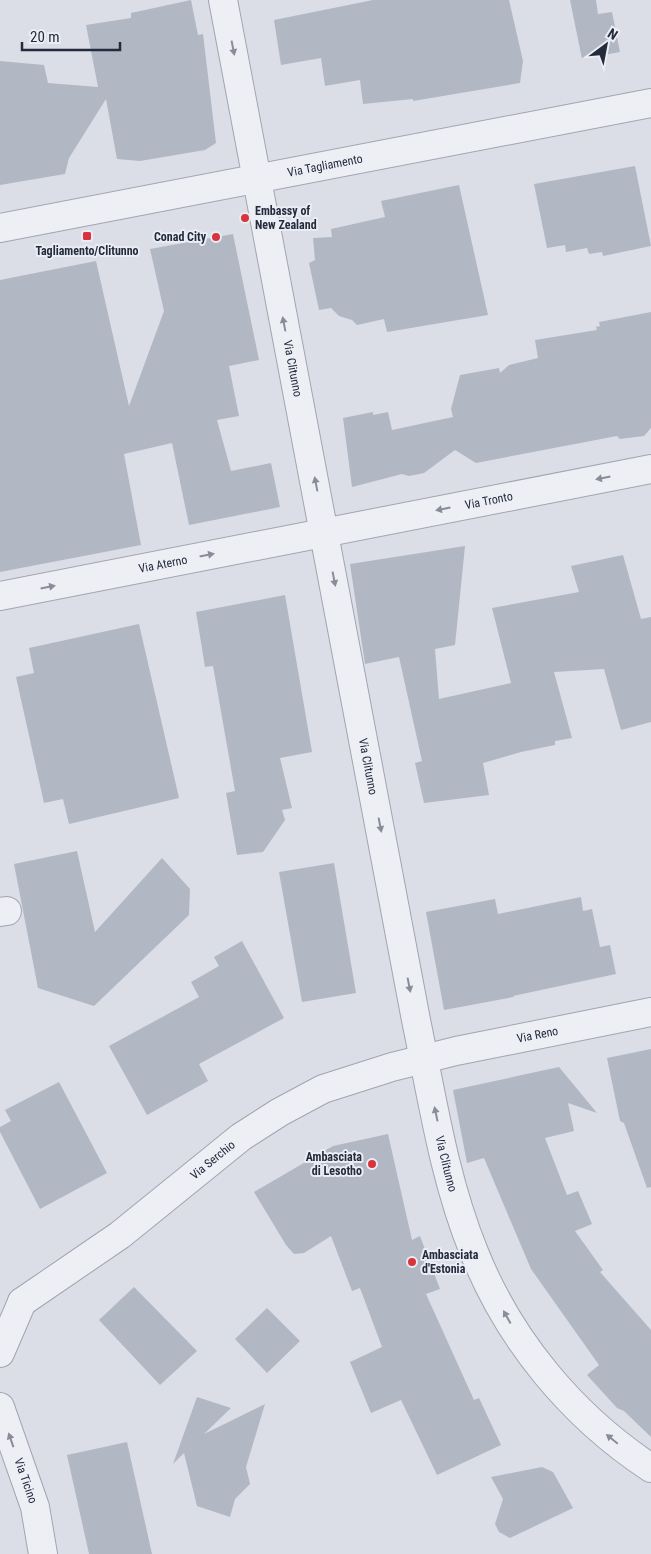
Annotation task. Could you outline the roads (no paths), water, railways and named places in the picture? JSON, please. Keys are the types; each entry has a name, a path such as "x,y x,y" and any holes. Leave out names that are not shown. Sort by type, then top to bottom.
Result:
{"street":[{"name":"Via Clitunno","path":"223,0 424,1059 463,1220 474,1253 507,1318 529,1352 584,1416 624,1449 651,1468"},
{"name":"Via Tagliamento","path":"0,228 651,103"},
{"name":"Via Tronto","path":"325,532 651,469"},
{"name":"Via Aterno","path":"0,596 325,532"},
{"name":"Via Reno","path":"424,1059 651,1012"},
{"name":"Via Serchio","path":"11,1302 114,1240 228,1148 280,1112 337,1083 424,1059"},
{"path":"0,1353 11,1302"},
{"name":"Via Ticino","path":"0,1407 35,1507 44,1554"}],"place":[{"name":"Embassy of New Zealand","path":"245,218"},
{"name":"Tagliamento/Clitunno","path":"87,236"},
{"name":"Conad City","path":"216,237"},
{"name":"Ambasciata di Lesotho","path":"372,1164"},
{"name":"Ambasciata d'Estonia","path":"412,1262"}]}
